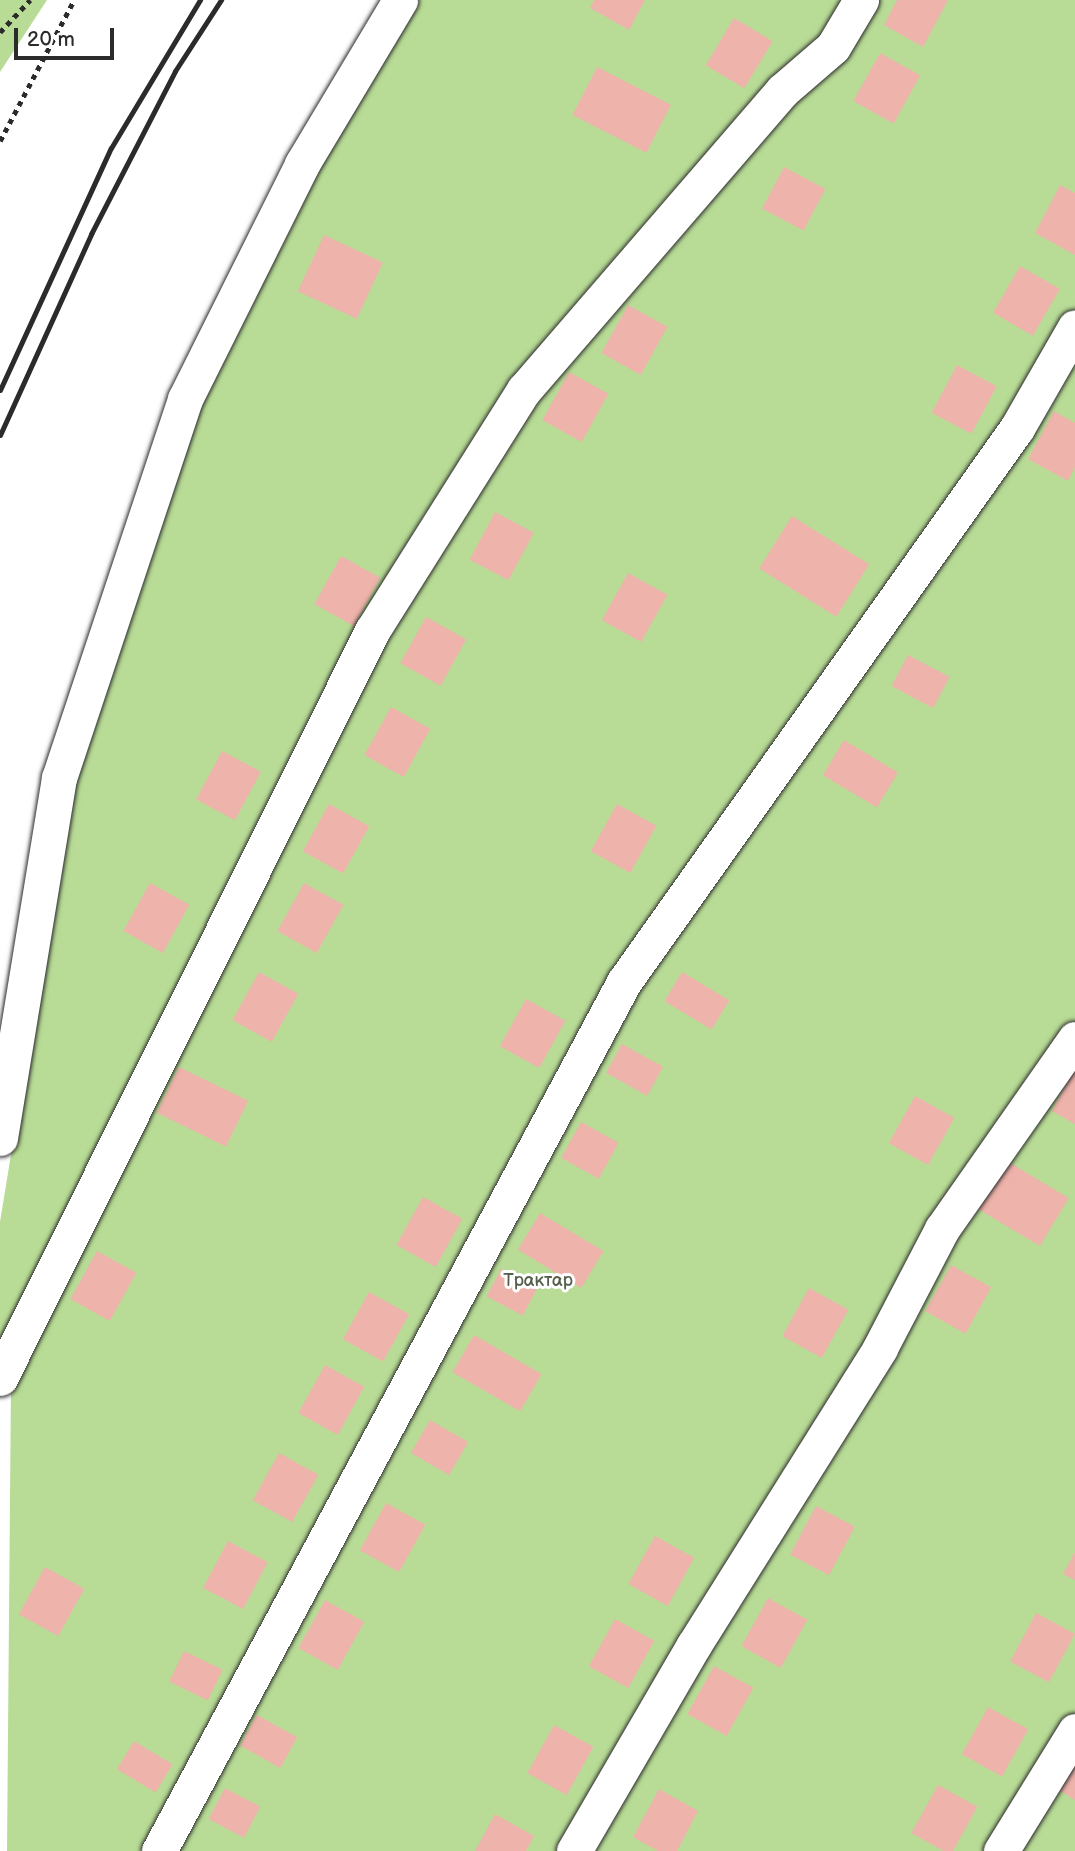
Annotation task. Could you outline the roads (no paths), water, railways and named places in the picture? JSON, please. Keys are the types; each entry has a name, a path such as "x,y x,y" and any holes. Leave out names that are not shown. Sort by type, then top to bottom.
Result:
{"street":[{"path":"0,1138 59,778 185,399 302,164 400,0"},
{"path":"0,1378 380,619 524,390 782,92 832,47 861,0"},
{"path":"159,1851 624,982 1017,428 1075,327"},
{"path":"574,1851 880,1348 942,1229 1075,1039"},
{"path":"1001,1851 1075,1731"}],"railway":[{"path":"0,390 111,148 200,0"},
{"path":"0,435 91,234 175,71 221,0"}],"park label":[{"name":"Трактар","path":"538,1281"}]}
